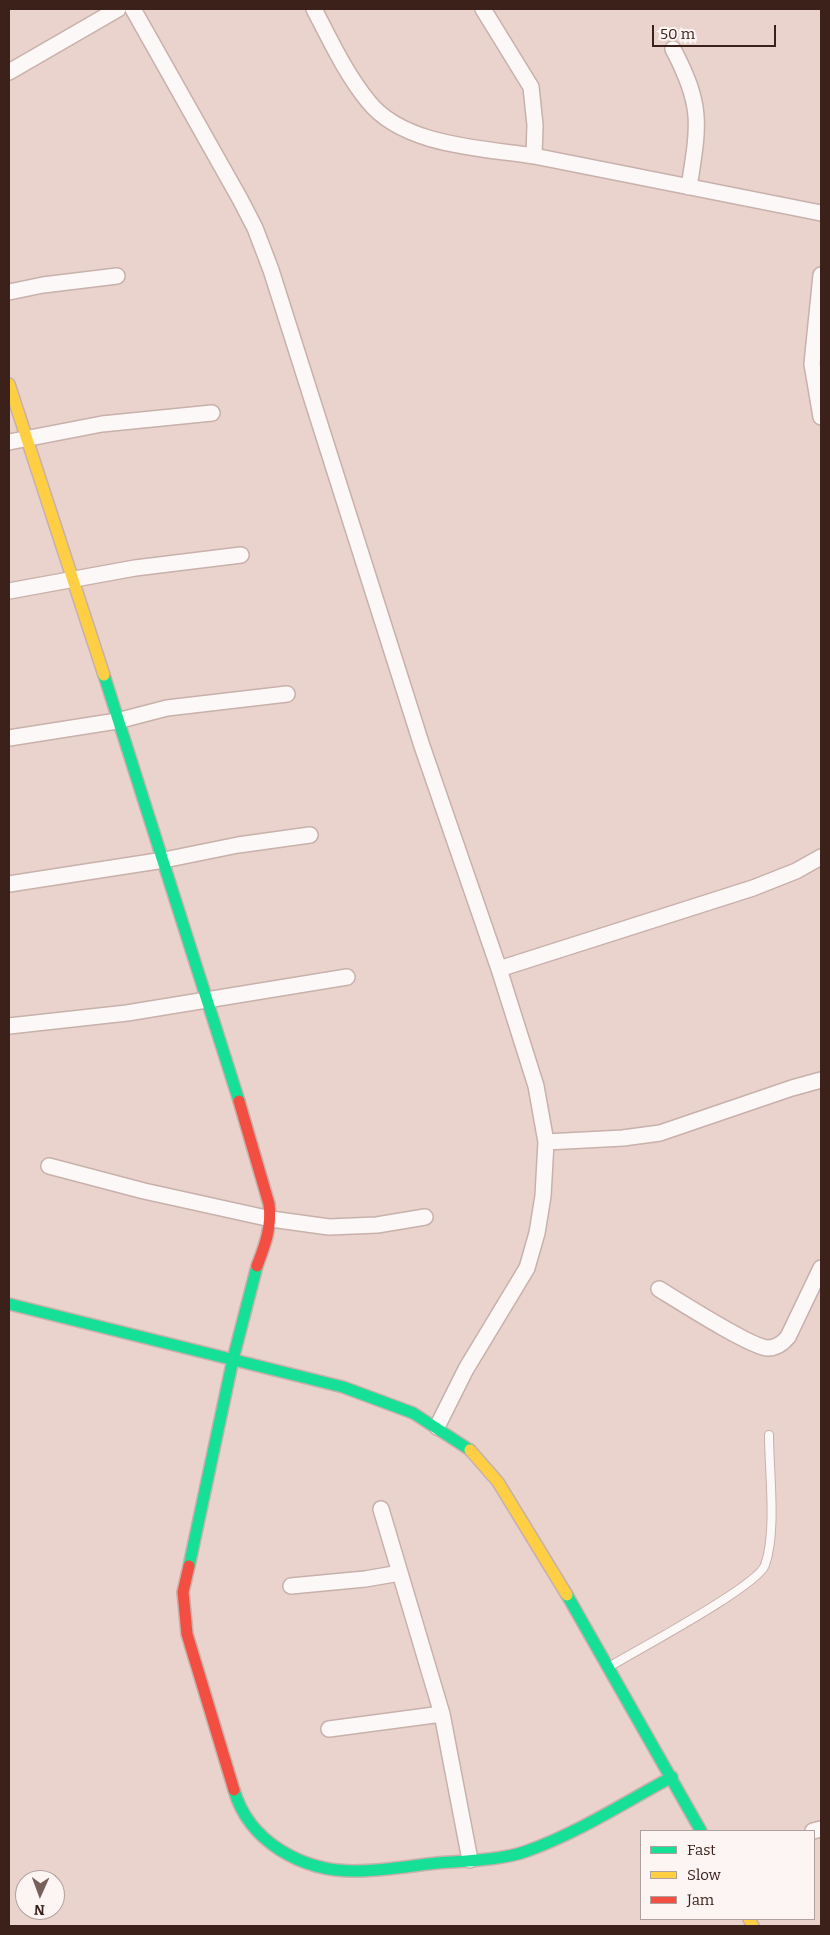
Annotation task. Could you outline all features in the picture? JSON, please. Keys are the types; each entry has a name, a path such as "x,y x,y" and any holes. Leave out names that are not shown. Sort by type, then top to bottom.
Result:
{"street":[{"path":"9,72 118,9"},
{"path":"134,9 240,199 268,261 422,746 499,969 536,1086 546,1142 543,1196 538,1233 527,1268 466,1369 437,1427"},
{"path":"314,9 368,102 393,123 414,134 449,143 534,156 821,213"},
{"path":"483,9 531,87 536,125 534,156"},
{"path":"673,49 688,76 697,108 697,133 690,187"},
{"path":"821,275 812,364 821,417"},
{"path":"9,292 43,285 117,276"},
{"path":"9,384 117,721 164,860 250,1135 271,1219 233,1359 183,1592 187,1634 238,1804 249,1824 269,1844 284,1853 314,1865 353,1871 501,1856 538,1847 672,1777"},
{"path":"9,442 102,424 212,413"},
{"path":"9,591 71,578 242,555"},
{"path":"9,738 117,721 167,708 287,694"},
{"path":"9,884 164,860 238,844 310,835"},
{"path":"499,969 754,888 796,871 821,857"},
{"path":"9,1026 127,1012 348,977"},
{"path":"546,1142 623,1138 660,1133 821,1080"},
{"path":"49,1166 271,1219 329,1227 377,1225 425,1217"},
{"path":"659,1289 739,1336 759,1346 768,1348 783,1343 788,1337 821,1268"},
{"path":"9,1304 352,1390 396,1405 437,1427 473,1452 498,1482 537,1543 700,1830"},
{"path":"381,1509 442,1714 470,1860"},
{"path":"291,1586 365,1579 400,1573"},
{"path":"329,1729 442,1714"}],"lane":[{"path":"608,1667 733,1593 756,1578 765,1567 770,1535 769,1435"}],"traffic: fast":[{"path":"104,675 239,1101"},
{"path":"189,1566 233,1359 257,1266"},
{"path":"9,1304 343,1387 413,1413 470,1450"},
{"path":"567,1595 700,1830"},
{"path":"234,1790 241,1808 252,1825 280,1850 315,1866 335,1870 364,1871 483,1860 527,1851 583,1826 672,1777"}],"traffic: slow":[{"path":"9,384 104,675"},
{"path":"470,1450 498,1482 567,1595"},
{"path":"750,1920 753,1926"}],"traffic: jam":[{"path":"239,1101 270,1212 269,1228 257,1266"},
{"path":"189,1566 183,1592 187,1634 234,1790"}]}
